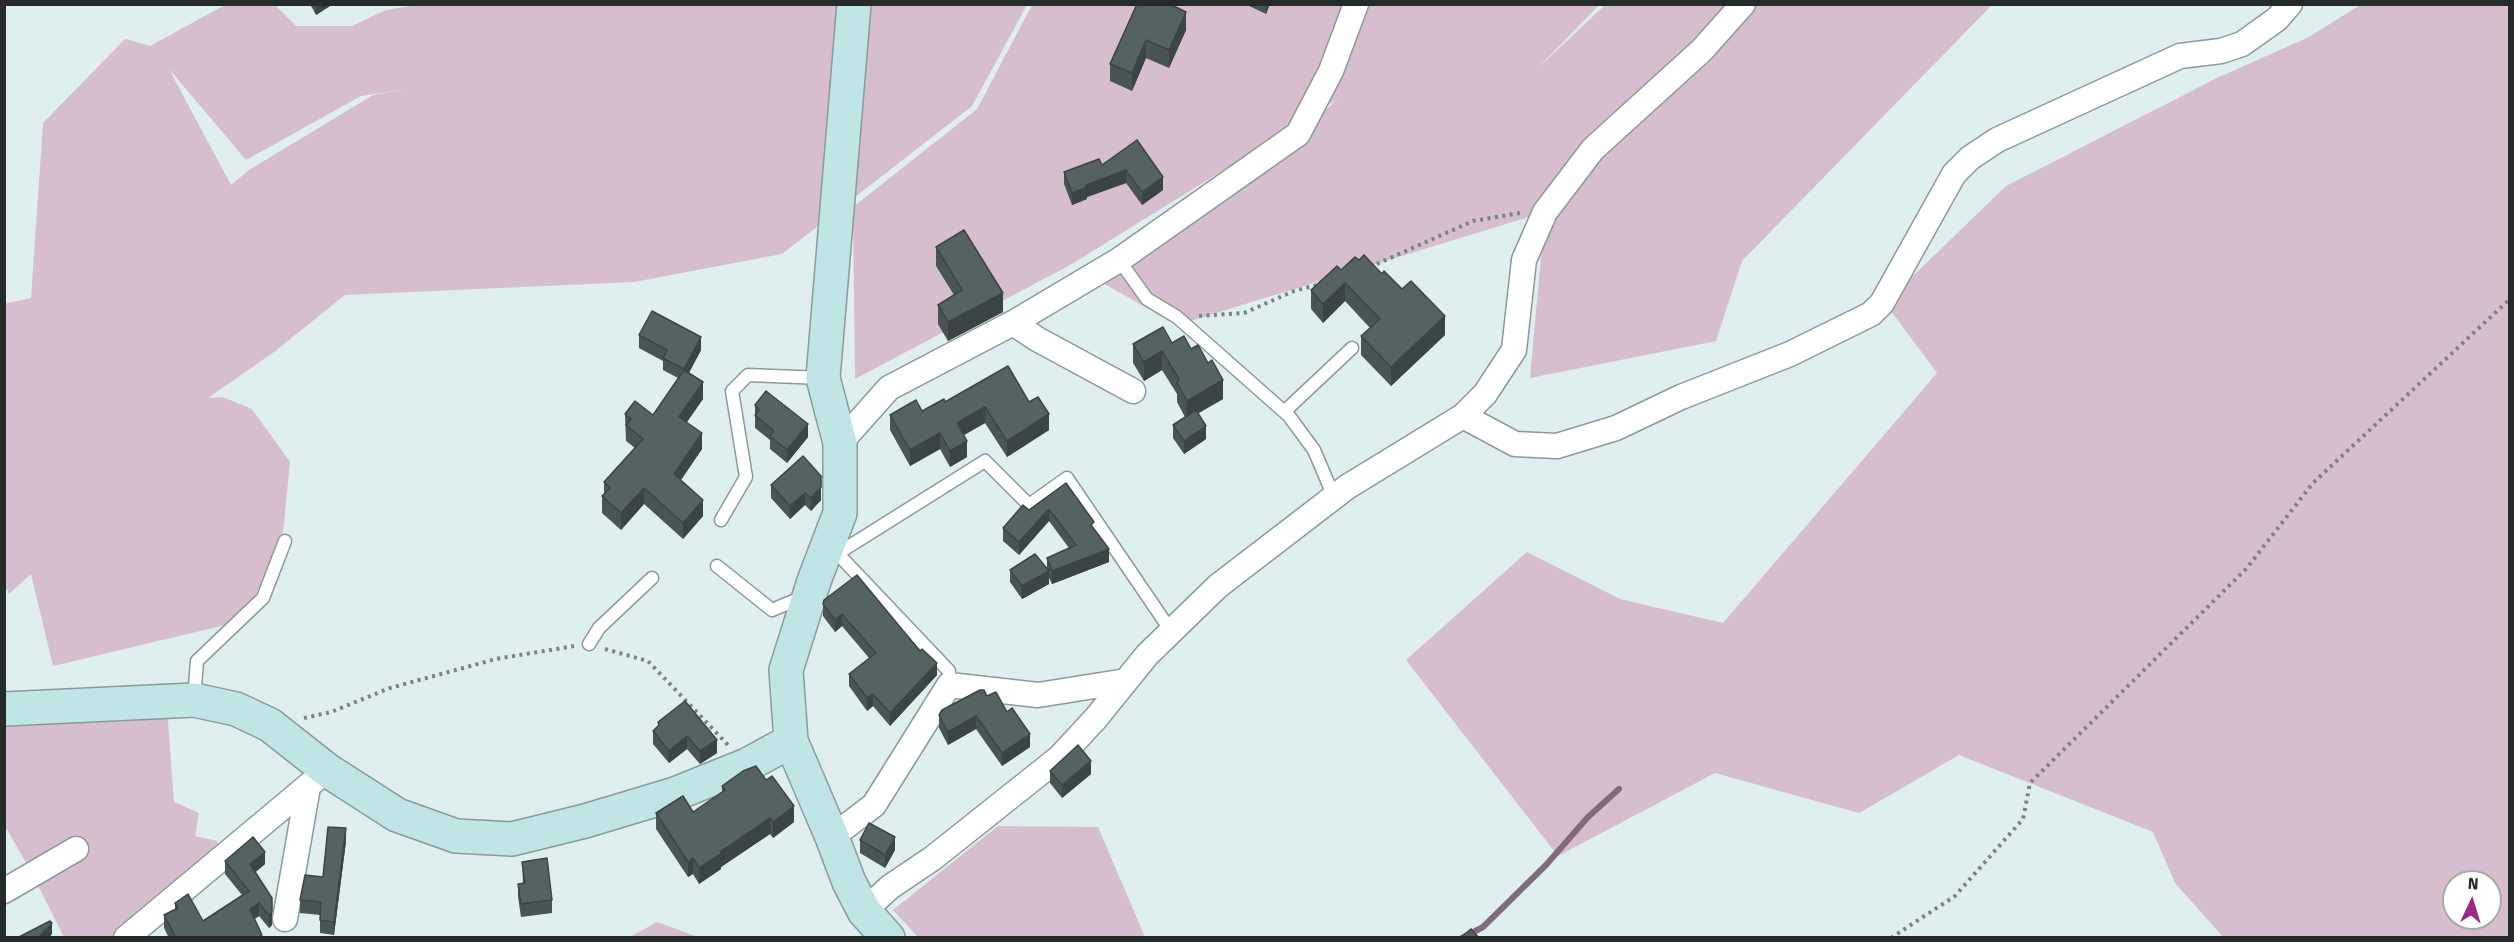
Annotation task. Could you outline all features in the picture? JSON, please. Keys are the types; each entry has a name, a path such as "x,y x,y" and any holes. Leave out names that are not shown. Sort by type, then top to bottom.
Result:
{"street":[{"path":"854,4 823,378 840,443 840,513 829,559 810,594 786,670 791,741 849,882 864,911 888,938"},
{"path":"840,443 888,388 1013,323 1119,260 1298,134 1331,71 1356,4"},
{"path":"864,911 890,887 933,858 1060,757 1147,655 1218,586 1334,497 1462,416 1485,394 1514,350 1524,260 1545,212 1593,149 1702,50 1743,4"},
{"path":"1462,416 1515,444 1557,447 1616,428 1681,397 1790,354 1871,314 1881,303 1954,174 1970,158 1997,140 2180,56 2221,51 2242,44 2277,19 2290,4"},
{"path":"1013,323 1036,339 1133,391"},
{"path":"832,837 874,805 949,685 1038,695 1126,681"},
{"path":"4,709 194,700 236,709 270,725 317,778 397,815 456,836 512,839 585,821 675,794 747,765 791,741"},
{"path":"285,919 317,778"},
{"path":"128,937 317,778"},
{"path":"4,891 76,849"}],"lane":[{"path":"1119,260 1147,299 1177,317 1285,411 1314,450 1334,497"},
{"path":"1285,411 1352,348"},
{"path":"721,520 746,477 732,391 748,375 823,378"},
{"path":"949,685 949,670 829,559 985,461 1029,506 1067,478 1172,631"},
{"path":"194,700 197,661 263,598 285,541"},
{"path":"717,566 772,610 810,594"},
{"path":"589,644 599,628 652,578"}],"path":[{"path":"1365,270 1473,221 1509,214 1545,212"},
{"path":"1177,317 1244,313 1294,291 1327,282"},
{"path":"1891,938 1955,896 2023,819 2030,783 2246,569 2313,483 2510,299"},
{"path":"270,725 331,712 390,687 496,659 589,644 648,661 747,765"}],"shaded area":[{"path":"422,4 1027,5 972,106 782,254 634,282 345,295 274,352 208,398 223,397 252,409 290,462 283,533 257,592 238,622 53,666 31,574 9,594 5,585 4,304 31,298 43,123 125,39 150,46 225,5 275,5 296,26 352,26 386,10","holes":["169,69 246,160 361,96 408,89 373,95 249,170 231,185"]},
{"path":"1032,5 1599,5 1536,70 1605,5 1992,5 1742,261 1716,341 1530,378 1545,212 1177,325 1094,278 1298,134 1338,99 1072,264 855,379 853,207 977,109"},
{"path":"2360,5 2509,5 2509,937 2223,937 2175,883 2153,832 1959,755 1859,813 1715,773 1558,856 1406,660 1527,552 1620,599 1723,623 1937,373 1885,303 2006,186 2219,77 2309,37"},
{"path":"167,708 174,802 199,813 195,836 217,841 220,849 117,937 64,937 5,826 4,719"},
{"path":"998,826 1098,827 1145,937 918,937 893,910"},
{"path":"657,922 698,937 630,937"}],"building":[{"path":"1137,4 1169,4 1186,12 1169,50 1146,40 1132,73 1110,64"},
{"path":"1137,140 1163,177 1142,192 1126,170 1086,185 1087,187 1072,193 1064,172 1099,159 1102,165"},
{"path":"964,230 1003,293 948,322 938,305 962,290 936,247"},
{"path":"1364,255 1382,274 1384,271 1402,289 1411,281 1445,316 1391,367 1361,336 1380,319 1345,283 1323,304 1311,290 1337,266 1341,270 1355,257 1359,260"},
{"path":"652,311 701,337 684,369 663,358 667,350 639,335"},
{"path":"1163,327 1172,343 1184,336 1191,349 1198,345 1208,363 1212,360 1223,380 1187,401 1177,383 1179,379 1162,351 1144,362 1133,344"},
{"path":"1008,366 1029,402 1038,397 1049,414 1007,441 985,407 957,423 967,441 950,451 940,433 910,450 890,415 916,400 922,411 944,399 945,402"},
{"path":"684,370 703,382 679,417 702,433 674,474 703,500 683,523 644,488 621,513 602,496 610,488 604,482 643,439 626,425 631,419 625,414 635,401 653,415"},
{"path":"766,391 808,424 787,450 770,436 774,431 755,415 759,410 755,405"},
{"path":"1196,410 1206,426 1184,441 1173,425"},
{"path":"803,456 821,476 821,487 811,498 805,493 790,506 771,485"},
{"path":"1066,483 1094,522 1091,525 1109,549 1052,571 1047,558 1076,545 1049,509 1019,542 1003,528 1023,505 1029,510"},
{"path":"1035,554 1049,571 1022,586 1010,570"},
{"path":"857,575 920,651 922,649 937,663 890,713 873,694 867,698 849,674 876,653 842,614 835,620 823,604 824,600"},
{"path":"984,690 987,696 996,692 1007,712 1012,708 1030,734 1002,753 976,716 948,732 939,715 942,710"},
{"path":"685,701 717,740 700,751 687,736 669,751 653,731 659,725 658,722"},
{"path":"1078,745 1091,761 1062,785 1050,771"},
{"path":"756,766 766,780 772,776 794,806 773,822 770,818 699,868 693,858 688,862 656,813 683,796 693,812 725,790 722,786 743,771"},
{"path":"869,823 895,837 885,855 860,840"},
{"path":"328,827 346,828 334,922 320,920 321,902 300,900 305,875 323,877"},
{"path":"253,837 265,852 250,864 272,898 272,912 269,915 259,903 250,909 262,935 258,938 176,938 164,915 178,908 175,903 188,894 203,921 249,891 225,861"},
{"path":"547,858 552,900 521,904 518,884 525,883 522,862"},
{"path":"50,921 52,923 38,938 17,938"},
{"path":"1471,929 1479,938 1460,938"}],"waterway":[{"path":"1462,938 1483,927 1546,865 1588,817 1619,789"}]}
